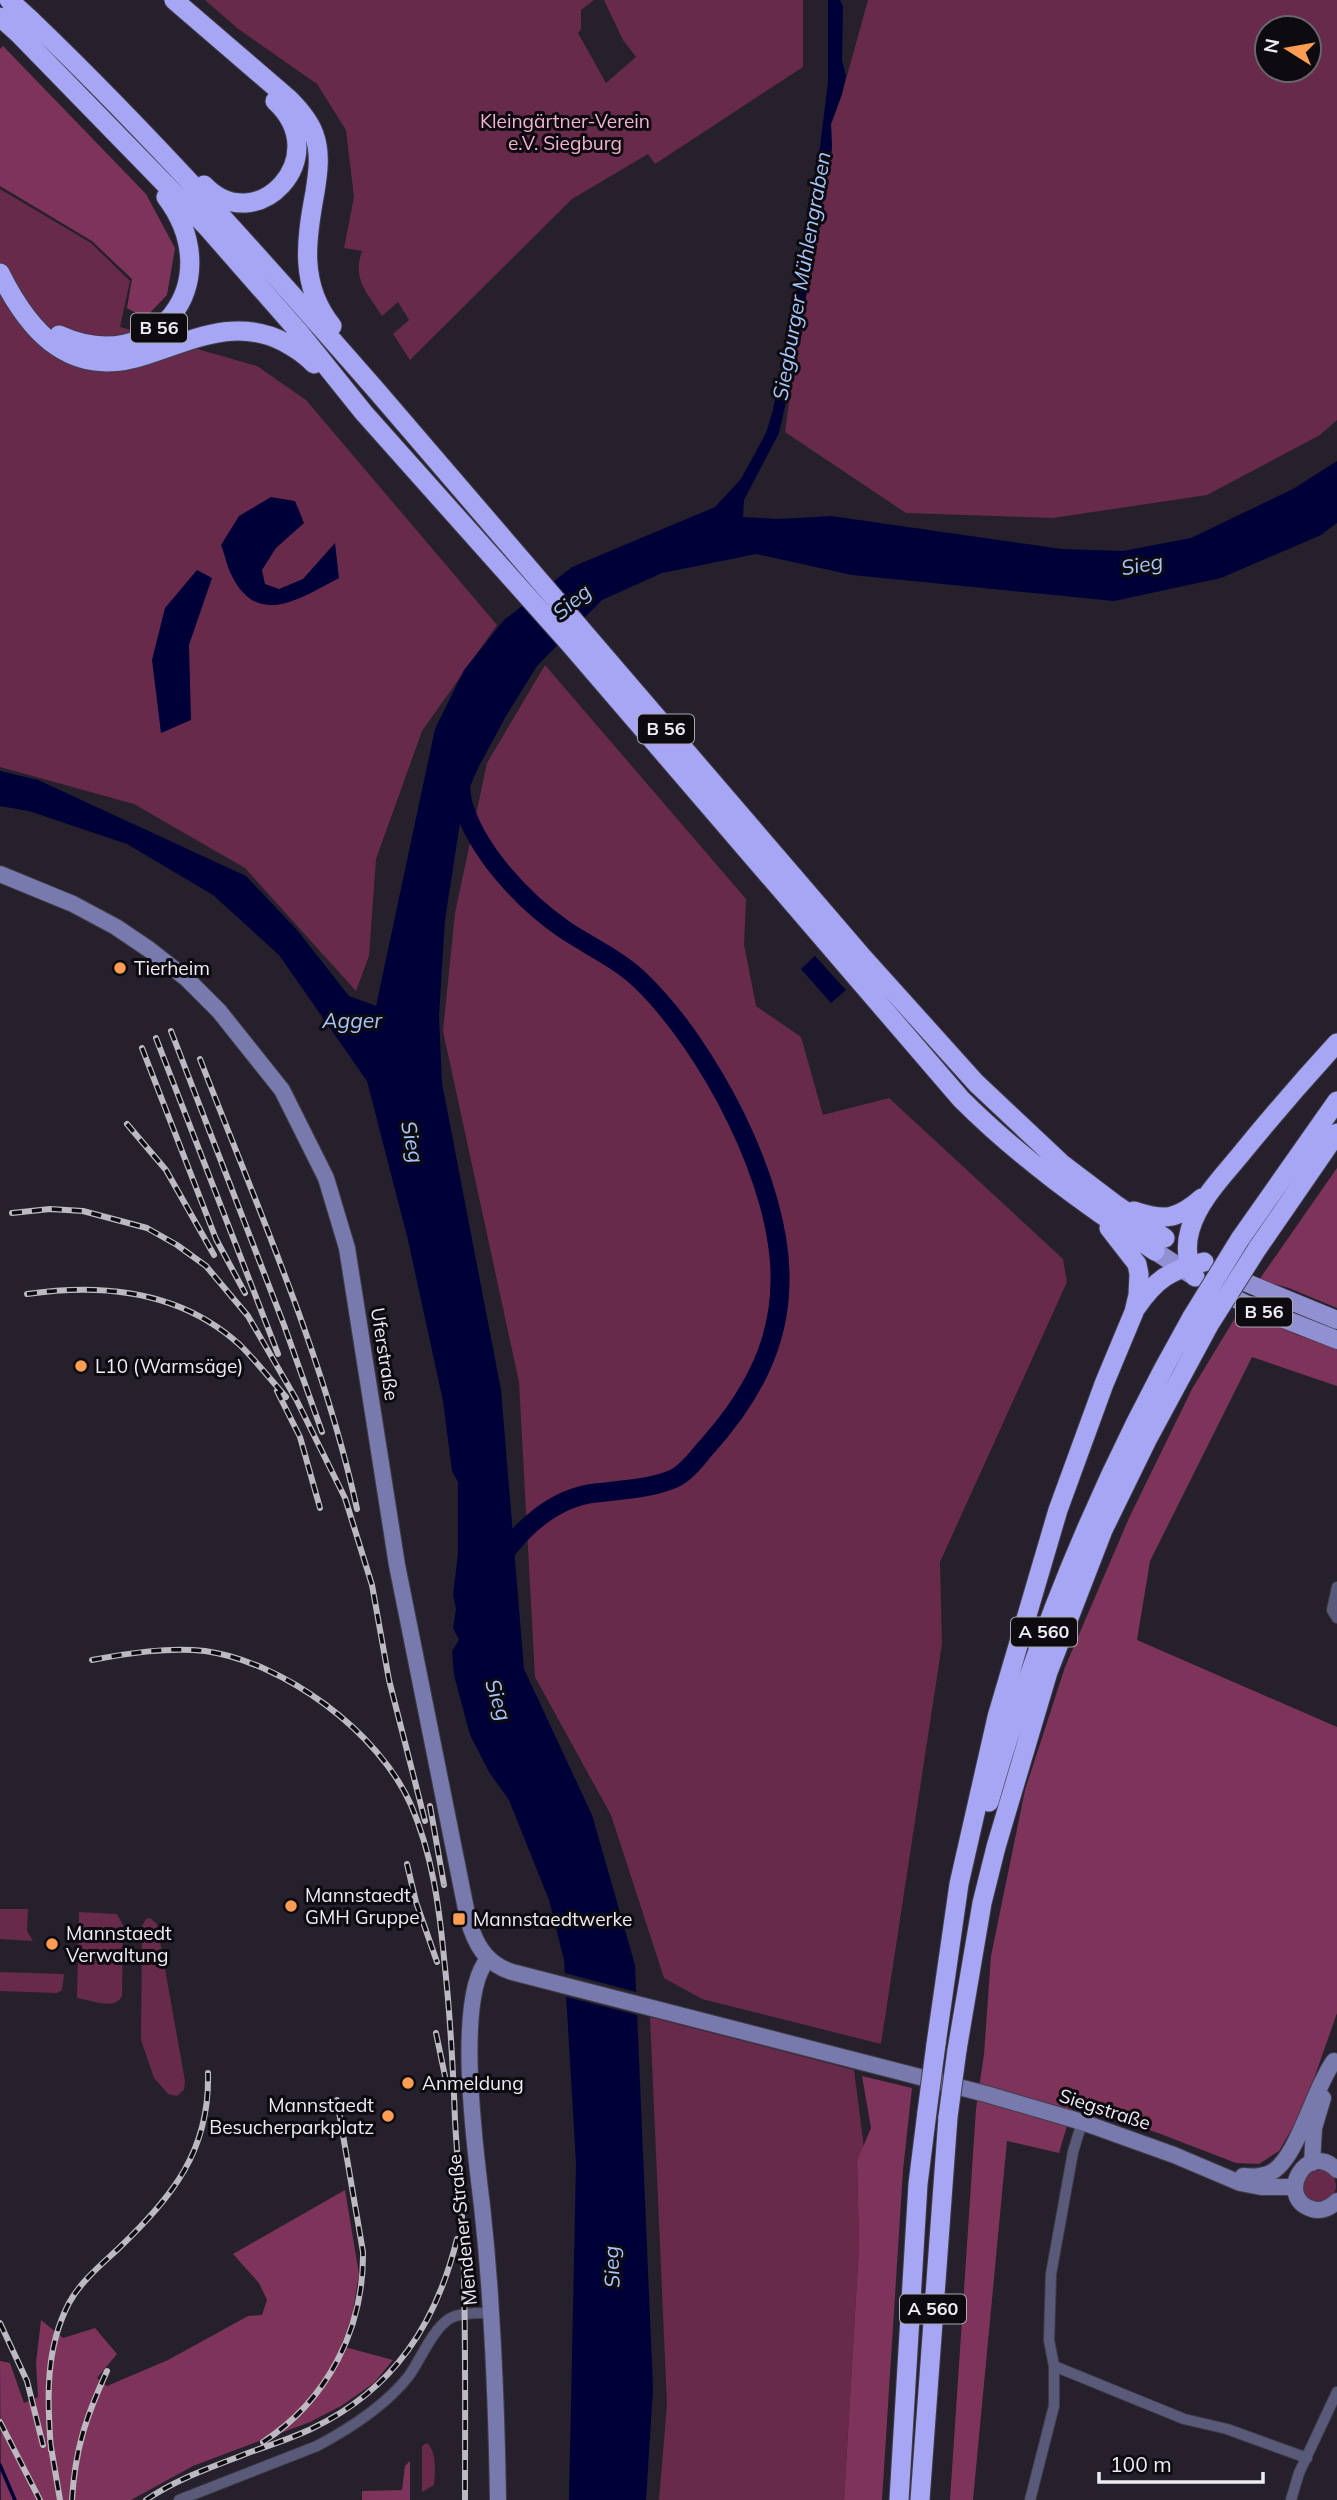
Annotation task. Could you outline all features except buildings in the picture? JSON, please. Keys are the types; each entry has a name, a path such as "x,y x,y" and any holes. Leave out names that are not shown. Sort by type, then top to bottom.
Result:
{"highway":[{"name":"B 56","path":"9,0 26,28 133,151 206,226 299,332 364,413 512,564"},
{"path":"156,147 180,160 208,189 220,197 237,202 269,196 282,187 292,173 297,157 297,139 293,123 285,110 162,0"},
{"path":"174,0 304,114 314,134 319,155 306,241 313,290 326,318 362,362 376,390"},
{"name":"B 56","path":"0,18 26,28 94,81 226,220 376,390 512,564 807,906 961,1099 1010,1145 1095,1212 1160,1245"},
{"name":"B 56","path":"0,258 13,284 36,316 55,333 67,339 100,347 126,345 156,331 172,315 185,295 191,266 189,243 178,214 133,151"},
{"path":"0,273 28,320 46,340 66,353 92,362 118,362 229,330 267,334 305,353 341,394 364,413"},
{"name":"B 56","path":"807,906 976,1083 1061,1163 1115,1205 1160,1245"},
{"path":"1115,1205 1162,1218 1176,1216 1188,1210 1213,1188 1282,1104 1337,1043"},
{"name":"A 560","path":"899,2500 914,2244 927,2112 947,1967 977,1843 1011,1724 1052,1610 1098,1499 1131,1431 1337,1101"},
{"name":"A 560","path":"1249,1244 1337,1133"},
{"path":"1134,1312 1156,1282 1191,1265 1189,1230 1213,1188"},
{"path":"947,1967 969,1834 1011,1665 1076,1458 1134,1312 1138,1295 1137,1264 1095,1212"},
{"name":"A 560","path":"919,2500 948,2117 982,1903 1048,1672 1103,1530 1153,1428 1200,1321"}],"main road":[{"name":"B 56","path":"1160,1245 1246,1304 1337,1339"},
{"name":"B 56","path":"1191,1265 1228,1276 1337,1320"}],"street":[{"path":"0,18 17,0"},
{"name":"Uferstraße","path":"0,874 73,904 116,927 187,979 219,1011 282,1090 326,1178 347,1248 397,1565 468,1919 475,1941 488,1959"},
{"path":"1337,1587 1332,1610 1337,1618"},
{"name":"Siegstraße","path":"488,1959 512,1972 1082,2122 1240,2183 1261,2187 1295,2187"},
{"name":"Mendener Straße","path":"488,1959 475,1986 470,2076 471,2113 491,2313 498,2500"},
{"path":"1312,2163 1314,2128 1336,2057"},
{"path":"1219,2174 1260,2176 1278,2168 1298,2135 1324,2073 1336,2057"},
{"path":"1030,2500 1054,2406 1054,2366 1049,2340 1051,2274 1073,2152 1082,2122"},
{"path":"1334,2209 1313,2209 1306,2206 1296,2194 1295,2187 1299,2172 1312,2163 1326,2163 1337,2170"},
{"path":"179,2500 317,2446 335,2436 391,2395 408,2377 441,2327 450,2318 491,2313"},
{"path":"1054,2366 1184,2419 1227,2429 1307,2458"},
{"path":"1291,2500 1294,2486 1337,2392"}],"green space":[{"name":"Kleingärtner-Verein e.V. Siegburg","path":"205,0 594,0 581,10 581,29 578,33 606,83 636,57 623,40 604,0 803,0 803,67 655,164 648,154 572,199 410,360 393,334 409,320 398,302 382,316 366,293 360,278 359,261 362,251 344,248 354,197 346,130 317,84 237,28"},
{"path":"868,0 1337,0 1337,420 1320,435 1207,495 1053,518 906,513 785,432 832,148 831,124"},
{"path":"0,189 91,243 130,281 120,327 257,366 306,400 497,625 422,731 376,859 369,956 356,991 245,868 134,804 0,767"},
{"path":"545,665 746,899 744,944 756,1006 801,1037 823,1115 889,1098 1063,1259 1067,1282 940,1562 942,1644 881,2044 702,1999 664,1978 611,1815 535,1677 519,1382 443,1031 455,913 487,763"},
{"path":"0,1909 28,1909 27,1931 33,1941 0,1939"},
{"path":"79,1912 117,1914 123,1925 122,1996 114,2003 77,1998"},
{"path":"150,1918 157,1924 185,2081 184,2090 177,2096 168,2094 154,2078 141,2040 142,1926 146,1919"},
{"path":"0,1972 64,1974 62,1990 57,1993 0,1991"},
{"path":"650,2017 854,2070 864,2148 857,2161 859,2246 844,2500 659,2500 667,2405"},
{"path":"1319,2169 1331,2174 1336,2186 1331,2198 1319,2203 1307,2198 1302,2186 1307,2174"},
{"path":"427,2443 434,2457 434,2485 422,2492 422,2446"}],"shaded area":[{"path":"3,46 146,194 175,248 167,295 145,318 127,308 132,279 92,241 0,186 0,49"},
{"path":"1337,1168 1337,1308 1289,1288 1259,1280"},
{"path":"1241,1308 1295,1334 1337,1349 1337,1386 1252,1357 1150,1561 1137,1640 1337,1727 1337,2013 1303,2110 1279,2151 1259,2164 1236,2163 1158,2133 1073,2105 1059,2153 1007,2141 973,2500 950,2500 976,2109 984,2054 991,1956 1025,1790 1065,1667 1129,1518 1192,1389"},
{"path":"862,2076 912,2088 903,2170 882,2500 844,2500 859,2246 857,2161 871,2128"},
{"path":"345,2190 359,2274 352,2317 341,2346 393,2360 374,2383 341,2406 310,2422 193,2466 131,2500 1,2500 0,2361 10,2363 24,2403 38,2397 36,2363 41,2320 63,2338 95,2328 117,2354 97,2378 107,2386 168,2360 248,2316 262,2315 267,2300 259,2283 233,2254"},
{"path":"410,2461 410,2500 362,2500 362,2491 402,2490 405,2466"}],"water":[{"path":"828,0 840,0 843,6 842,60 846,76 831,124 832,148 793,371 779,433 744,500 743,517 778,519 831,516 1062,549 1123,551 1191,538 1293,489 1337,461 1337,523 1321,535 1221,578 1114,601 852,575 756,554 662,573 602,600 537,666 506,716 463,803 445,920 439,1016 442,1083 501,1390 524,1669 592,1815 635,1965 653,2389 646,2500 569,2500 576,2163 564,1960 549,1900 509,1800 489,1772 470,1735 454,1675 452,1651 459,1640 453,1628 456,1609 453,1595 458,1554 458,1482 452,1471 443,1401 408,1240 367,1081 279,955 213,895 127,844 29,811 0,806 0,771 38,780 246,876 297,930 349,996 376,1006 435,729 464,670 504,620 572,567 715,507 741,479 766,433 773,410 807,237 820,147 828,82"},
{"path":"271,497 295,501 304,523 276,548 262,570 265,584 279,589 303,579 335,543 339,578 296,600 268,605 254,601 243,592 230,572 221,545 239,516"},
{"path":"197,570 212,578 189,645 191,720 161,733 152,660 165,608"},
{"path":"815,956 846,990 831,1003 801,969"}],"pier":[{"path":"561,1972 640,1993 641,2016 563,1996"}],"waterway":[{"path":"459,778 463,804 470,822 479,840 504,874 549,919 640,980 666,1008 715,1078 755,1160 769,1202 777,1243 780,1281 774,1328 768,1351 758,1372 734,1413 690,1466 677,1477 654,1485 595,1493 566,1501 528,1526 499,1561"},
{"path":"0,2465 15,2500"}],"railway":[{"path":"171,1031 284,1325 322,1432"},
{"path":"156,1038 278,1354"},
{"path":"142,1048 216,1239 245,1293"},
{"path":"200,1059 307,1338 343,1451 357,1509"},
{"path":"127,1124 166,1170 214,1255"},
{"path":"12,1213 50,1209 83,1211 147,1228 206,1266 248,1316 296,1399 345,1498 372,1585 389,1680 425,1821"},
{"path":"27,1294 112,1291 166,1302 217,1327 240,1345 286,1397"},
{"path":"277,1391 300,1437 320,1508"},
{"path":"92,1660 148,1651 191,1650 235,1658 266,1669 296,1685 353,1727 396,1778 411,1805 434,1880 450,2019 463,2240 465,2500"},
{"path":"430,1806 444,1885"},
{"path":"407,1864 416,1902 437,1962"},
{"path":"436,2033 446,2081"},
{"path":"51,2450 50,2375 61,2320 79,2288 156,2210 184,2171 202,2126 207,2101 208,2073"},
{"path":"263,2442 286,2425 323,2383 338,2360 357,2308 363,2252 337,2100"},
{"path":"146,2500 196,2474 313,2428 367,2394 408,2351 424,2326 437,2299 457,2239"},
{"path":"0,2323 27,2381 43,2445"},
{"path":"72,2500 83,2434 107,2371"},
{"path":"0,2422 40,2500"},
{"path":"50,2441 60,2500"}],"place":[{"name":"Tierheim","path":"120,968"},
{"name":"L10 (Warmsäge)","path":"81,1366"},
{"name":"Mannstaedt GMH Gruppe","path":"291,1906"},
{"name":"Mannstaedtwerke","path":"459,1919"},
{"name":"Mannstaedt Verwaltung","path":"52,1944"},
{"name":"Anmeldung","path":"408,2083"},
{"name":"Mannstaedt Besucherparkplatz","path":"388,2116"}],"water label":[{"name":"Siegburger Mühlengraben","path":"802,276"},
{"name":"Sieg","path":"1142,565"},
{"name":"Sieg","path":"572,602"},
{"name":"Agger","path":"352,1021"},
{"name":"Sieg","path":"412,1142"},
{"name":"Sieg","path":"498,1700"},
{"name":"Sieg","path":"612,2267"}]}
